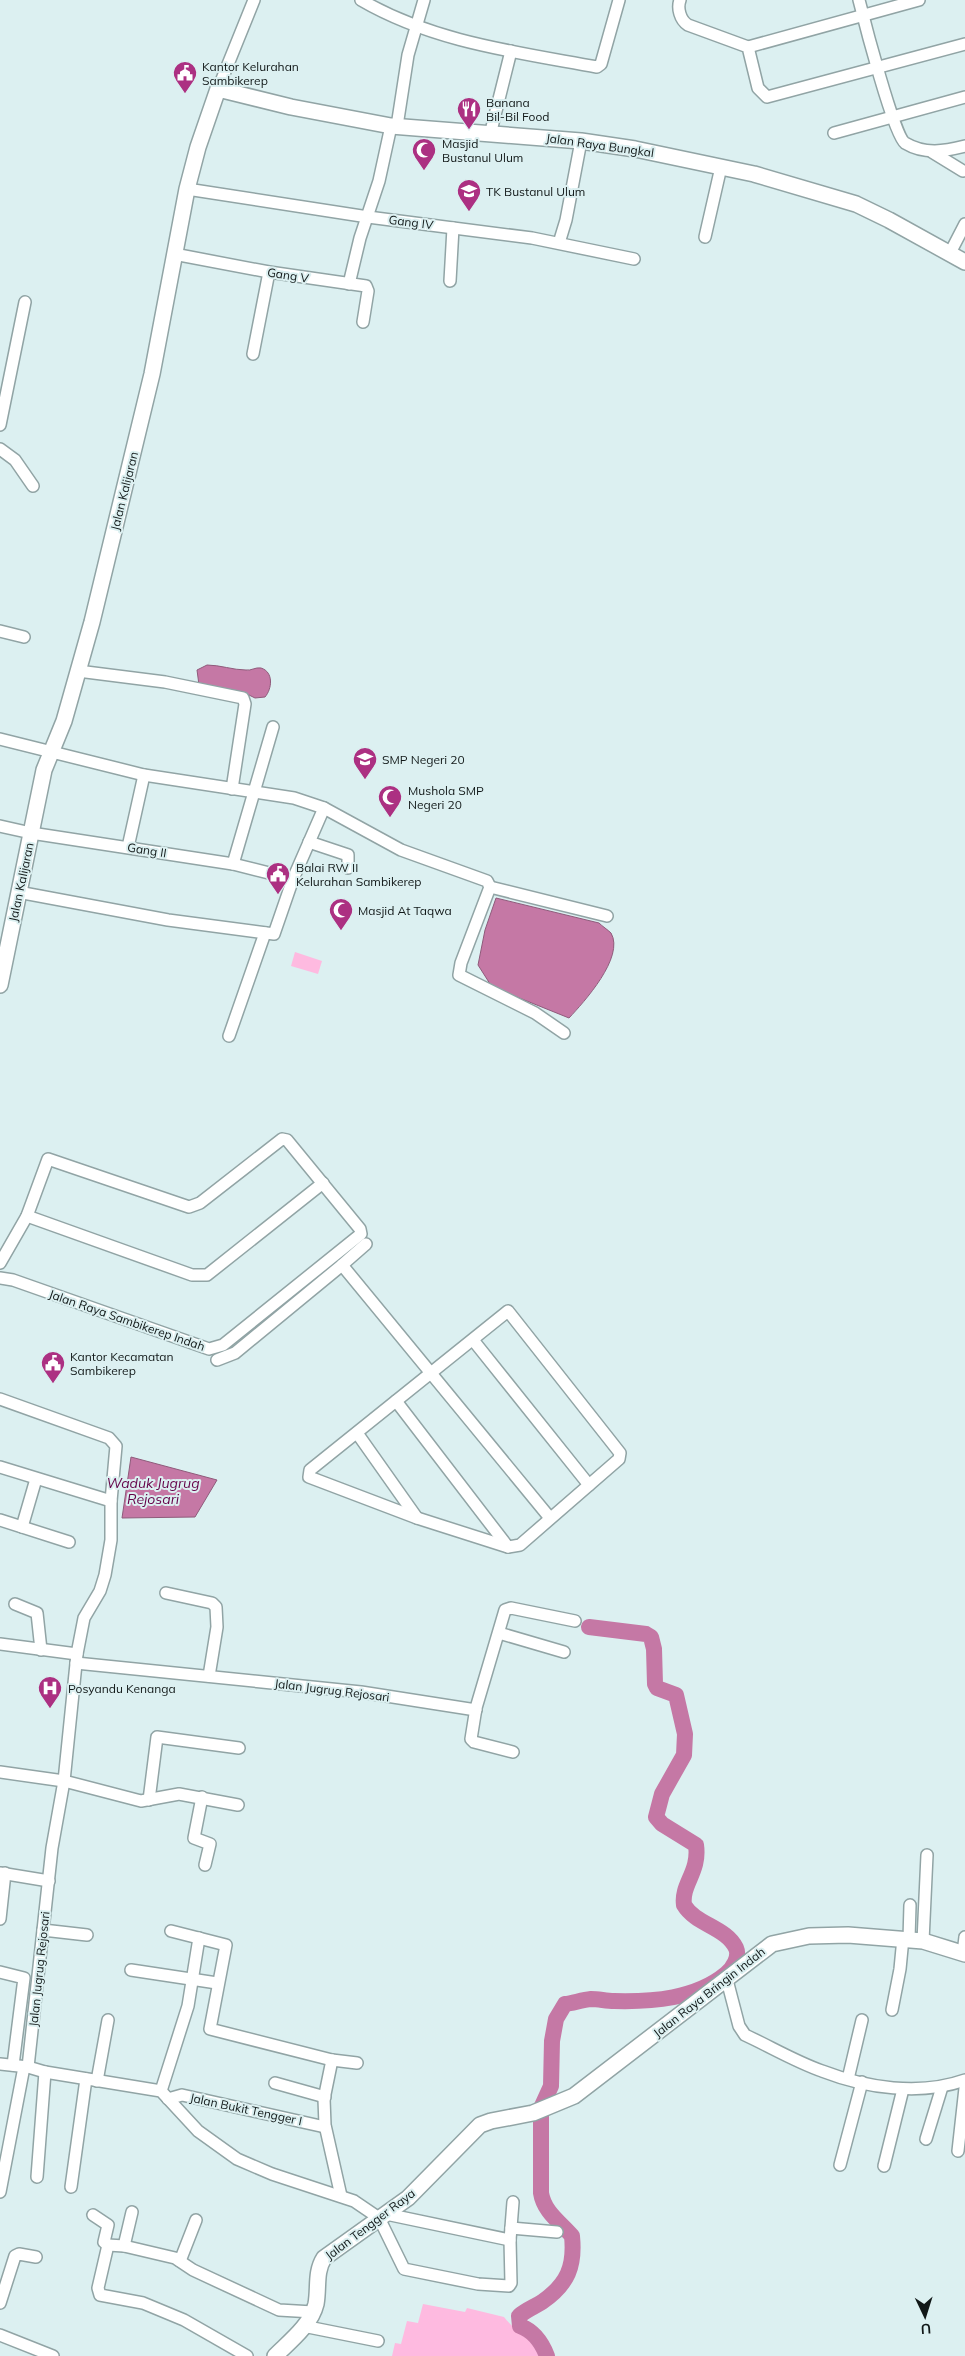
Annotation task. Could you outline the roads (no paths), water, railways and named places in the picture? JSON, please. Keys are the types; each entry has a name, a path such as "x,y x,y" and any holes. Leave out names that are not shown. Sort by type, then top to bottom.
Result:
{"street":[{"name":"Jalan Kalijaran","path":"0,985 44,770 64,721 78,671 140,424 174,254 198,147 218,89 254,0"},
{"path":"361,0 416,27 443,36 599,67 619,0"},
{"path":"349,284 394,126 408,55 424,0"},
{"path":"859,0 891,117 900,138 905,143 932,152 963,171"},
{"path":"680,1 682,18 688,25 748,46 919,0"},
{"path":"748,46 758,88 763,95 772,98 965,44"},
{"path":"490,135 511,51"},
{"name":"Jalan Raya Bungkal","path":"218,89 291,107 394,126 490,135 540,136 581,141 635,149 721,167 807,188 856,204 965,262"},
{"path":"834,133 965,97"},
{"path":"559,243 569,204 581,141"},
{"path":"932,152 965,146"},
{"path":"705,237 721,167"},
{"name":"Gang IV","path":"188,189 368,217 559,243 634,259"},
{"path":"950,253 965,224"},
{"path":"450,281 453,228"},
{"name":"Gang V","path":"174,254 368,288 363,322"},
{"path":"253,354 270,272"},
{"path":"0,425 25,302"},
{"path":"0,449 15,460 33,486"},
{"path":"0,631 24,636"},
{"path":"78,671 165,682 243,698 245,704 232,789"},
{"path":"232,864 273,727"},
{"path":"0,740 144,775 294,798 324,808 401,850 487,881 490,887 461,963 459,975 535,1013 564,1033"},
{"path":"128,847 144,775"},
{"path":"18,892 168,920 274,934 293,879 324,808"},
{"name":"Gang II","path":"0,826 31,833 232,864 293,879"},
{"path":"309,842 348,856 348,868"},
{"path":"490,887 607,916"},
{"path":"229,1036 264,933"},
{"path":"0,1263 27,1216 45,1164 50,1158 189,1207 200,1203 280,1139 284,1139 323,1183 207,1275 202,1276 192,1275 27,1216"},
{"name":"Jalan Raya Sambikerep Indah","path":"0,1278 13,1280 209,1348 223,1345 360,1237 360,1229 323,1183"},
{"path":"217,1360 235,1353 366,1244"},
{"path":"342,1265 432,1372 550,1518"},
{"path":"276,1303 284,1313"},
{"path":"508,1311 602,1429 618,1450 620,1456 520,1545 508,1547 417,1518 309,1477 310,1470 473,1340 508,1311"},
{"path":"473,1340 589,1485"},
{"name":"Jalan Jugrug Rejosari","path":"0,1399 109,1438 116,1446 111,1501 111,1540 105,1576 100,1592 84,1618 76,1659 64,1781 22,2066"},
{"path":"396,1401 508,1547"},
{"path":"357,1433 417,1518"},
{"path":"0,1467 111,1501"},
{"path":"22,1527 36,1479"},
{"path":"0,1520 69,1542"},
{"path":"166,1593 212,1603 216,1607 217,1626 209,1676"},
{"path":"15,1604 37,1613 41,1650"},
{"path":"513,1752 472,1741 471,1735 476,1710 506,1610 511,1608 574,1621"},
{"path":"499,1633 564,1652"},
{"path":"0,1644 41,1650 76,1659"},
{"name":"Jalan Jugrug Rejosari","path":"76,1659 209,1676 361,1692 476,1710"},
{"path":"149,1800 157,1737 239,1748"},
{"path":"0,1772 64,1781 141,1801 176,1794 238,1805"},
{"path":"202,1798 194,1839 210,1844 205,1865"},
{"path":"892,2010 900,1969 912,1939 927,1855"},
{"path":"0,1918 3,1873 48,1881"},
{"path":"910,1905 912,1939"},
{"path":"43,1930 87,1935"},
{"path":"171,1931 226,1945 217,1983 210,2029 332,2060 357,2063"},
{"name":"Jalan Raya Bringin Indah","path":"533,2113 552,2107 591,2085 727,1980 764,1948 787,1940 828,1935 912,1939 964,1953"},
{"path":"964,1953 965,1937"},
{"path":"199,1938 188,2006 165,2095 198,2131 237,2159 272,2174 341,2196 383,2216 510,2234 557,2232"},
{"path":"131,1970 194,1978 217,1983"},
{"path":"0,1972 24,1978 22,2066 0,2192"},
{"path":"727,1980 739,2026 745,2035 821,2071 848,2079 903,2089 942,2087 965,2080"},
{"path":"71,2187 91,2080 108,2020"},
{"path":"848,2079 862,2020"},
{"path":"332,2060 325,2097 326,2127 341,2196"},
{"name":"Jalan Bukit Tengger I","path":"0,2064 22,2066 165,2095 182,2095 326,2127"},
{"path":"37,2177 45,2072"},
{"path":"840,2165 862,2082"},
{"path":"275,2084 325,2097"},
{"path":"926,2139 942,2087"},
{"path":"958,2151 965,2088"},
{"path":"884,2166 903,2089"},
{"name":"Jalan Tengger Raya","path":"274,2356 303,2326 313,2312 319,2267 324,2258 416,2190 480,2125 533,2113"},
{"path":"383,2216 399,2263 404,2269 478,2284 504,2286 511,2283 510,2234 513,2202"},
{"path":"124,2246 132,2212"},
{"path":"93,2215 108,2225 104,2242 108,2245 124,2246 180,2261 192,2270 280,2310 313,2312"},
{"path":"180,2261 196,2220"},
{"path":"108,2245 98,2288 100,2295 143,2303 184,2320 247,2356"},
{"path":"0,2303 15,2256 19,2254 36,2257"},
{"path":"303,2326 378,2341"},
{"path":"0,2336 52,2356"}],"water":[{"path":"207,665 248,670 261,668 270,677 269,690 265,697 255,698 243,692 199,685 197,670"},
{"path":"496,898 599,923 611,933 614,943 608,966 593,990 569,1018 492,987 478,965 485,930"},
{"name":"Waduk Jugrug Rejosari","path":"131,1457 217,1480 195,1517 122,1518"}],"waterway":[{"path":"547,2356 537,2338 520,2326 519,2316 551,2295 564,2281 571,2265 572,2236 545,2206 541,2193 541,2108 551,2086 552,2041 556,2019 565,2004 584,2000 643,2001 687,1994 701,1989 726,1974 733,1966 737,1955 736,1948 725,1935 689,1912 684,1905 685,1891 697,1854 696,1845 662,1824 656,1817 662,1794 684,1755 685,1734 676,1695 657,1688 655,1684 654,1649 651,1637 646,1634 589,1627"}],"place":[{"name":"Kantor Kelurahan Sambikerep","path":"185,94"},
{"name":"Banana Bil-Bil Food","path":"469,130"},
{"name":"Masjid Bustanul Ulum","path":"424,171"},
{"name":"TK Bustanul Ulum","path":"469,212"},
{"name":"SMP Negeri 20","path":"365,780"},
{"name":"Mushola SMP Negeri 20","path":"390,818"},
{"name":"Balai RW II Kelurahan Sambikerep","path":"278,895"},
{"name":"Masjid At Taqwa","path":"341,931"},
{"name":"Kantor Kecamatan Sambikerep","path":"53,1384"},
{"name":"Posyandu Kenanga","path":"50,1709"}]}
